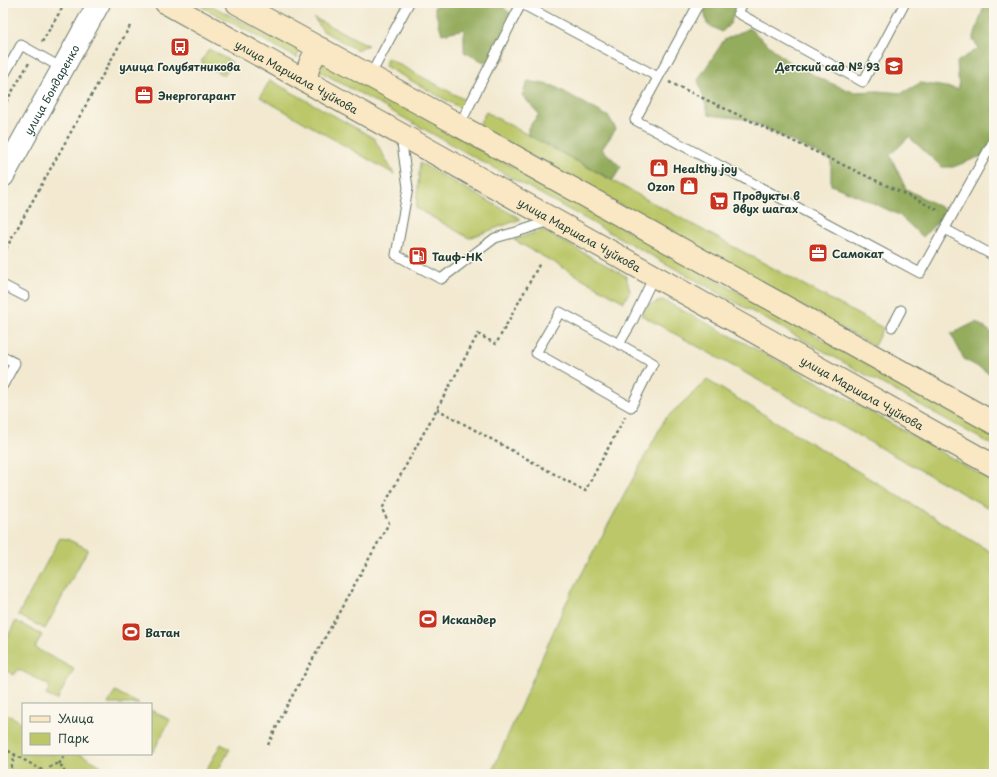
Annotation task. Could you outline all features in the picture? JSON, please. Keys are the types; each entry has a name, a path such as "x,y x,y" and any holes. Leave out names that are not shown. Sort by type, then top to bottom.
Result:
{"main road":[{"name":"улица Маршала Чуйкова","path":"166,3 994,466"},
{"path":"237,3 452,120 458,125 994,423"},
{"path":"305,81 311,60 321,50"}],"street":[{"name":"улица Бондаренко","path":"4,171 99,3"}],"lane":[{"path":"370,76 409,3"},
{"path":"458,125 466,112 520,3 658,77"},
{"path":"699,3 635,120 918,277 993,148"},
{"path":"743,3 738,13 863,82 905,3"},
{"path":"3,77 21,45 62,68"},
{"path":"400,134 408,188 396,255 441,279 495,238 553,220"},
{"path":"945,229 994,256"},
{"path":"619,344 632,322 654,276"},
{"path":"3,285 24,296"},
{"path":"892,327 901,310"},
{"path":"560,312 619,344 653,363 630,407 536,353 560,312"},
{"path":"3,356 15,363 3,385"}],"path":[{"path":"3,254 130,26"},
{"path":"658,77 952,217"},
{"path":"268,745 285,709 389,523 382,509 478,334 496,344 540,263"},
{"path":"436,409 585,491 630,407"},
{"path":"3,748 49,774 49,769 52,765 60,764"},
{"path":"10,774 15,755"},
{"path":"60,764 64,755"},
{"path":"60,764 64,770 64,774"},
{"path":"381,774 384,770"}],"green space":[{"path":"195,3 207,3 301,50 297,58"},
{"path":"450,3 502,3 504,8 515,18 509,35 505,59 484,62 464,52 464,29 442,34 434,7"},
{"path":"706,3 738,3 730,24 722,32 707,24 703,6"},
{"path":"985,3 994,3 994,151 953,167 942,167 909,137 890,155 906,189 948,211 923,237 899,215 831,185 831,160 745,119 709,115 698,80 724,40 749,28 786,60 823,80 853,92 877,91 902,93 920,83 959,89 957,62 979,48 973,40"},
{"path":"314,18 368,45 357,50 323,31"},
{"path":"209,49 232,62 224,76 201,62"},
{"path":"387,58 465,100 460,108 385,66"},
{"path":"320,59 994,435 994,446 314,68"},
{"path":"270,80 374,138 394,174 260,97"},
{"path":"528,81 554,86 609,117 616,129 602,149 621,167 613,180 528,135 528,128 539,114 522,95"},
{"path":"486,112 883,328 874,346 478,126"},
{"path":"420,163 521,219 469,238 416,208"},
{"path":"542,230 626,276 630,291 624,302 514,240"},
{"path":"663,300 818,382 994,482 994,511 641,315 647,306"},
{"path":"976,322 994,334 994,376 964,359 951,334"},
{"path":"707,380 994,554 994,774 491,774 565,605 665,419"},
{"path":"60,538 67,539 88,549 45,629 18,615"},
{"path":"16,621 42,635 35,648 74,669 57,700 46,695 50,686 18,669 14,675 3,669 3,645"},
{"path":"115,691 137,703 109,703"},
{"path":"152,711 170,720 152,752"},
{"path":"3,712 22,722 22,755 82,755 114,774 3,774"},
{"path":"221,744 230,749 216,774 204,774"}],"place":[{"name":"улица Голубятникова","path":"180,47"},
{"name":"Детский сад № 93","path":"894,66"},
{"name":"Энергогарант","path":"144,95"},
{"name":"Healthy joy","path":"659,168"},
{"name":"Ozon","path":"689,186"},
{"name":"Продукты в двух шагах","path":"719,201"},
{"name":"Самокат","path":"818,253"},
{"name":"Таиф-НК","path":"418,256"},
{"name":"Искандер","path":"428,619"},
{"name":"Ватан","path":"131,632"}]}
